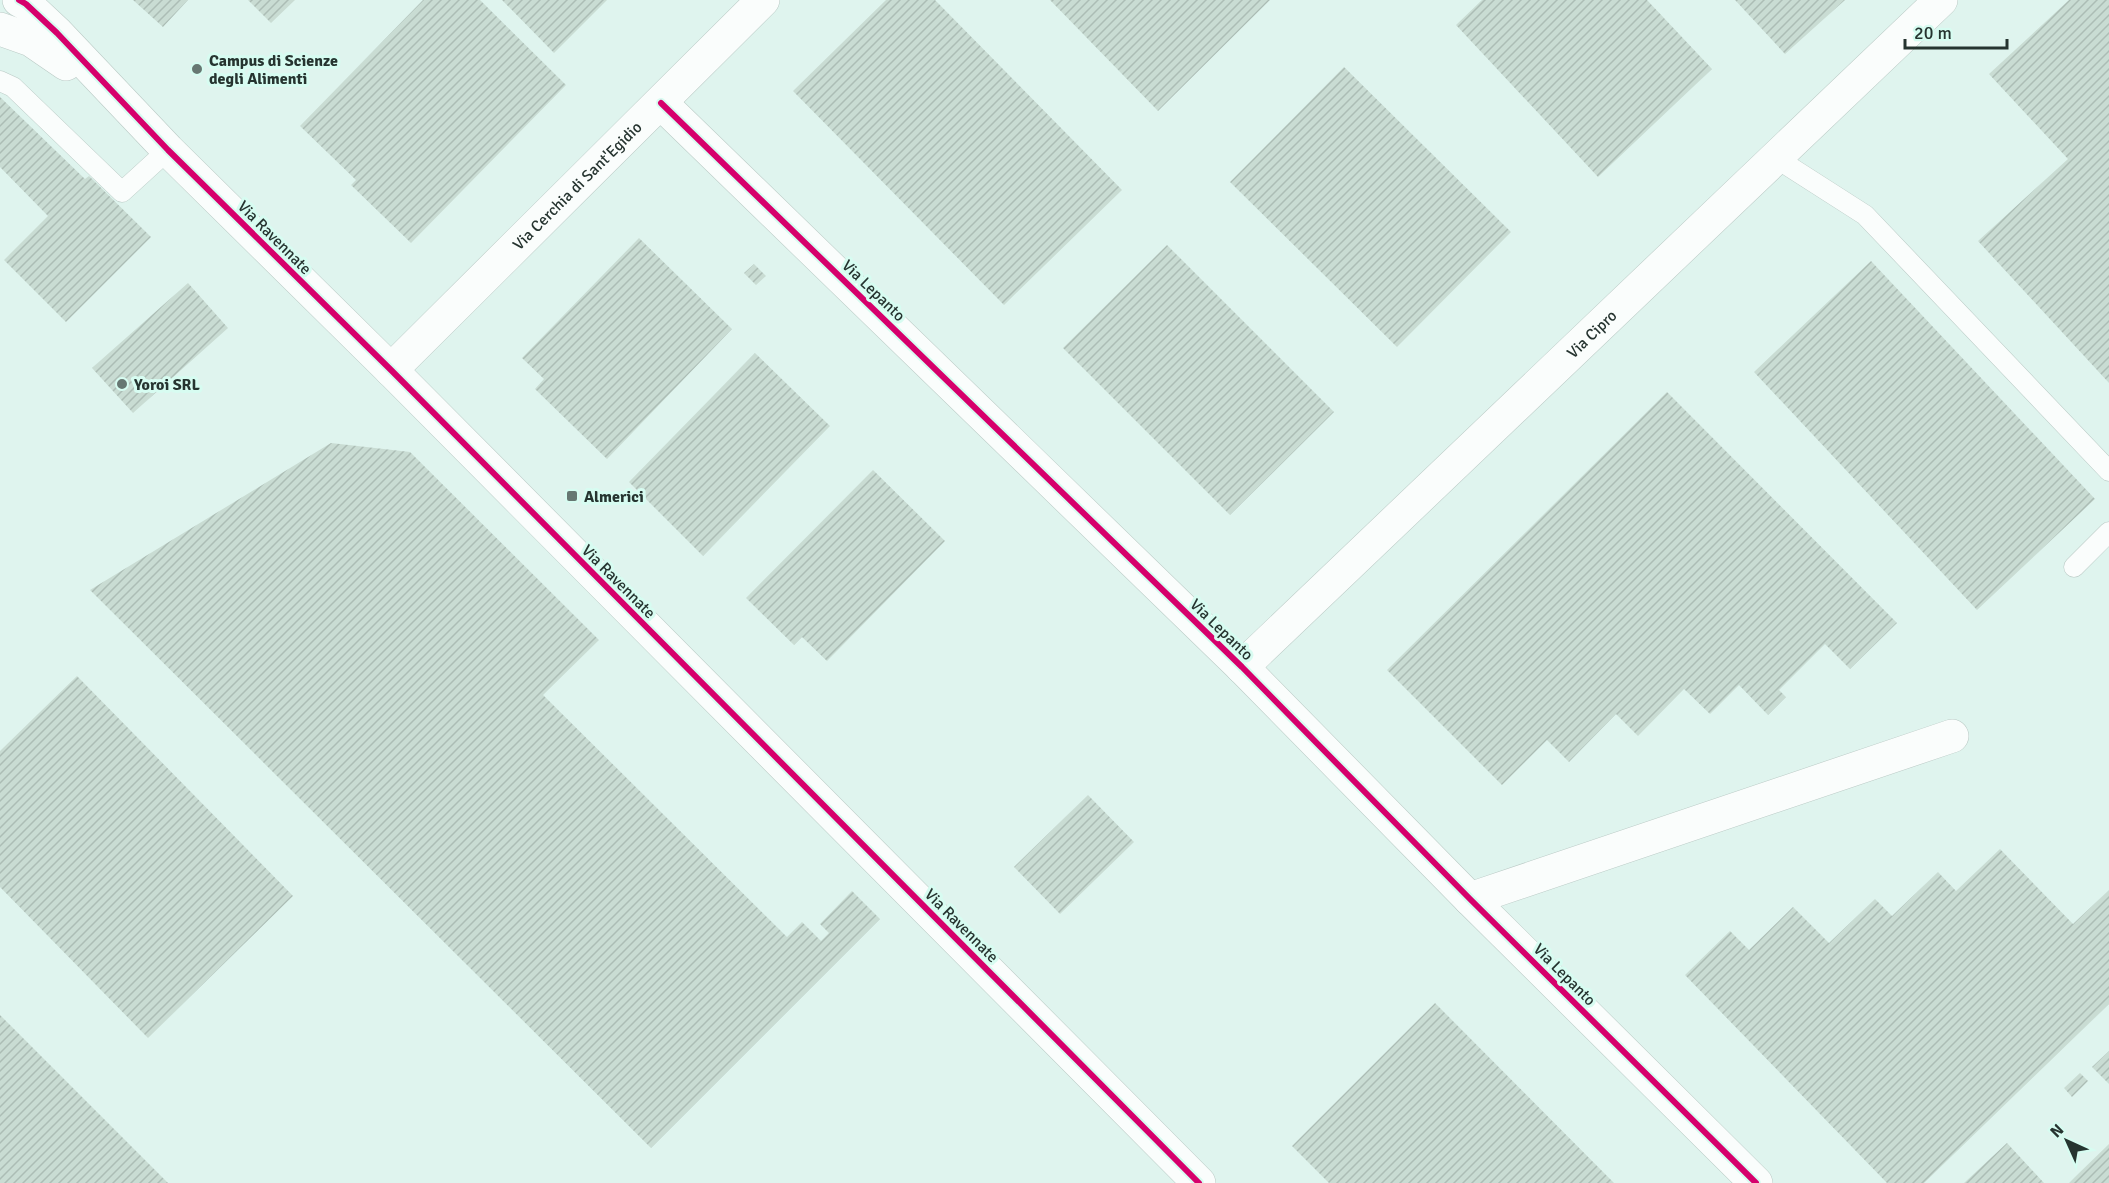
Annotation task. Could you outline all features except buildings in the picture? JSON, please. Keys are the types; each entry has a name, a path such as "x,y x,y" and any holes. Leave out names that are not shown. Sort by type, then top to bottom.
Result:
{"street":[{"name":"Via Cerchia di Sant'Egidio","path":"391,370 764,0"},
{"name":"Via Cipro","path":"1242,667 1941,0"},
{"name":"Via Ravennate","path":"22,1 57,33 168,150 391,370 1199,1183"},
{"name":"Via Ravennate","path":"0,29 31,40 124,105"},
{"name":"Via Lepanto","path":"661,103 1242,667 1470,899 1756,1183"},
{"path":"1470,899 1952,736"}],"lane":[{"path":"0,81 13,87 32,104 122,192 168,150"},
{"path":"1776,158 1865,215 2109,471"},
{"path":"2074,567 2109,532"}],"cycle path":[{"path":"19,0 57,33 168,150 391,370 1199,1183"},
{"path":"661,103 1242,667 1470,899 1756,1183"}],"place":[{"name":"Campus di Scienze degli Alimenti","path":"197,69"},
{"name":"Yoroi SRL","path":"122,384"},
{"name":"Almerici","path":"572,496"}]}
